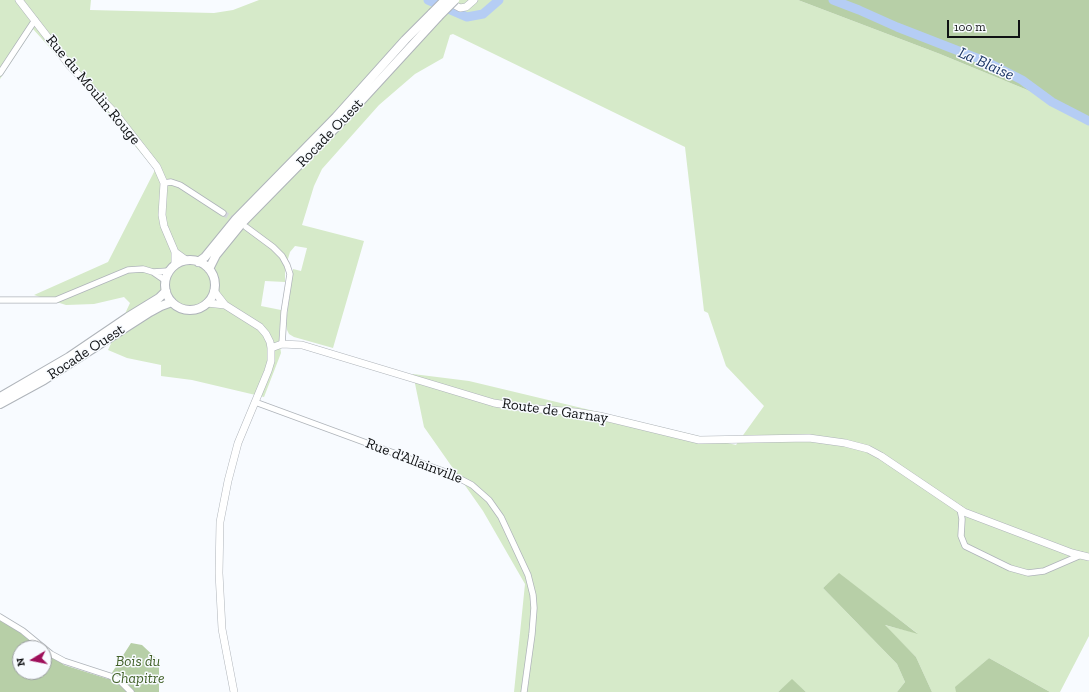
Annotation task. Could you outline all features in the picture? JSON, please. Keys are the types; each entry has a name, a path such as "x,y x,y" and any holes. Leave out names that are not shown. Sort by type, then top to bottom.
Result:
{"main road":[{"name":"Rocade Ouest","path":"209,269 216,255 242,223 348,114 435,14 445,0"},
{"name":"Rocade Ouest","path":"198,262 204,257 236,218 336,117 405,40 435,14 455,0"},
{"path":"186,260 198,262 209,269 214,280 214,291 207,303 202,306 192,310 181,308 172,302 166,291 166,281 172,268 186,260"},
{"name":"Rocade Ouest","path":"0,397 69,357 128,317 160,298 166,291"},
{"name":"Rocade Ouest","path":"0,404 44,380 150,312 172,302"}],"street":[{"name":"Rue du Moulin Rouge","path":"19,0 70,66 122,122 157,167 164,183 162,215 164,226 175,252 172,268"},
{"path":"445,0 460,8 466,7 474,0"},
{"path":"0,73 35,20"},
{"path":"164,183 171,182 180,185 224,213"},
{"path":"246,227 273,247 282,256 290,274 284,312 282,344"},
{"path":"175,252 186,260"},
{"path":"154,272 172,268"},
{"path":"0,300 56,300 128,270 142,269 154,272 166,281"},
{"path":"214,291 225,305 260,327 266,334 271,348 271,361 268,372 238,443 228,481 220,522 219,573 222,629 234,692"},
{"path":"207,303 225,305"},
{"name":"Route de Garnay","path":"271,348 282,344 302,345 494,404 600,416 700,440 809,438 845,443 868,449 881,456 960,509 1072,553 1085,556"},
{"name":"Rue d'Allainville","path":"255,402 451,474 472,485 489,500 501,516 528,575 533,595 534,608 532,634 524,692"},
{"path":"960,509 962,519 961,536 965,546 1010,568 1028,573 1044,571 1085,556"},
{"path":"0,617 23,630 51,654 64,661 119,680 131,692"}],"green space":[{"path":"0,0 91,0 90,10 214,13 233,10 259,0 798,0 940,54 1042,96 1089,122 1089,636 1060,692 1050,692 989,658 956,687 956,692 932,692 916,657 884,625 917,633 839,574 823,588 897,664 905,682 897,692 806,692 792,680 778,692 514,692 525,584 483,511 424,427 413,374 469,381 736,445 764,406 726,366 708,313 704,311 685,147 453,34 450,35 443,58 415,74 379,105 322,169 314,186 302,225 364,241 333,348 294,337 289,334 287,330 286,323 293,269 301,271 307,248 295,246 290,252 285,269 285,282 265,281 261,306 281,310 279,338 281,353 264,397 192,380 161,376 161,365 127,358 108,350 130,303 124,297 94,304 66,305 34,295 108,262 155,170 101,105 33,29 0,79"},
{"path":"798,0 1089,0 1089,122 1042,96 940,54"},
{"path":"839,573 918,634 885,625 916,657 932,692 897,692 905,682 897,664 823,588"},
{"name":"Bois du Chapitre","path":"0,617 34,640 12,640 12,680 52,680 52,654 64,665 108,679 131,643 142,645 159,661 159,692 0,692"},
{"path":"989,658 1050,692 956,692 955,687"},
{"path":"792,679 806,692 778,692"}],"waterway":[{"name":"La Blaise","path":"428,0 467,17 483,14 499,0"},
{"name":"La Blaise","path":"833,0 987,62 1022,80 1052,102 1089,121"}],"tunnel":[{"path":"223,213 238,222"}]}
